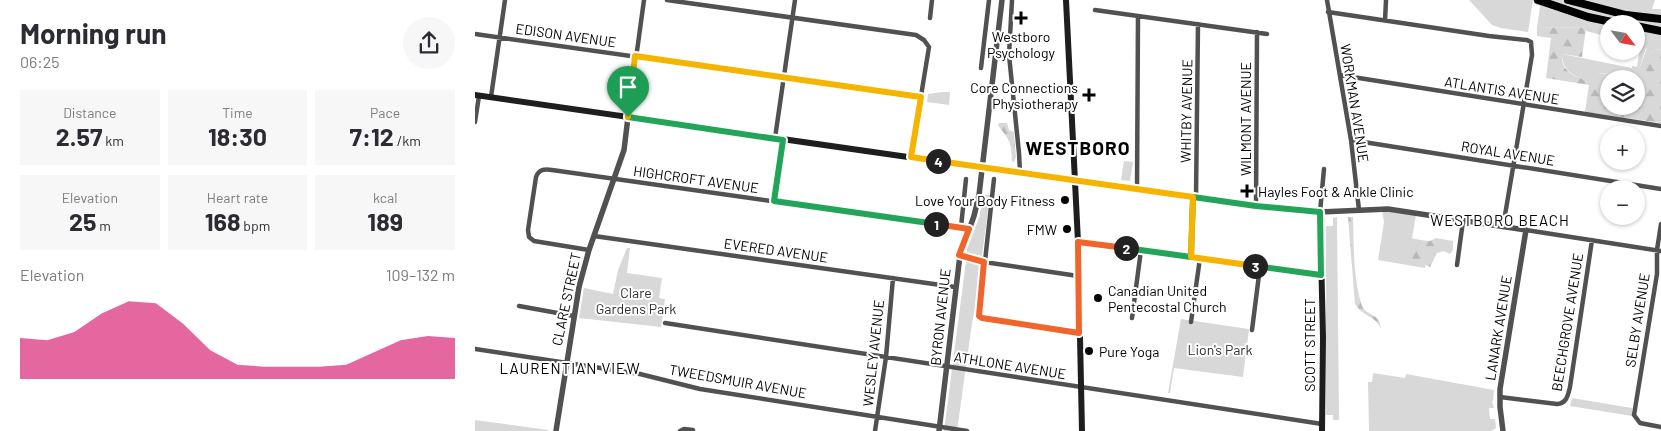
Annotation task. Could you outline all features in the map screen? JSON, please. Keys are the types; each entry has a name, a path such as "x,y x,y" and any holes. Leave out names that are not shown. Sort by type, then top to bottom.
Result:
{"highway":[{"path":"1568,0 1626,15 1661,19"},
{"path":"1540,1 1600,19"},
{"path":"1645,28 1661,31"}],"main road":[{"path":"1066,0 1078,242 1082,431"},
{"path":"477,96 1256,206 1320,212"},
{"name":"SCOTT STREET","path":"1320,212 1323,337 1322,427"}],"street":[{"path":"491,97 505,0"},
{"path":"628,117 644,0"},
{"path":"667,0 916,35 924,40 929,47 911,157"},
{"path":"775,138 795,0"},
{"path":"930,18 932,0"},
{"path":"981,68 989,0"},
{"name":"BYRON AVENUE","path":"939,429 959,255 976,209 983,167 1002,0"},
{"path":"1013,0 1009,55 1019,153 1019,172"},
{"name":"WORKMAN AVENUE","path":"1327,0 1351,140 1359,210"},
{"path":"1385,21 1386,0"},
{"path":"1095,10 1267,34"},
{"path":"1328,12 1531,42 1532,55 1503,226"},
{"path":"1137,189 1138,16"},
{"name":"WHITBY AVENUE","path":"1191,257 1195,197 1198,24"},
{"name":"WILMONT AVENUE","path":"1256,206 1257,32"},
{"name":"EDISON AVENUE","path":"475,34 921,97"},
{"name":"ATLANTIS AVENUE","path":"1340,75 1661,126"},
{"path":"475,122 477,96"},
{"name":"CLARE STREET","path":"556,431 579,287 589,250 624,150 628,117"},
{"path":"774,201 783,140"},
{"name":"ROYAL AVENUE","path":"1351,140 1661,189"},
{"name":"HIGHCROFT AVENUE","path":"589,250 534,241 529,237 528,230 536,177 539,171 544,169 552,170 969,229"},
{"name":"SCOTT STREET","path":"1320,212 1324,169"},
{"path":"961,227 966,179"},
{"path":"994,179 979,316 1079,333"},
{"path":"1320,212 1392,209 1659,251"},
{"path":"1457,265 1463,221"},
{"name":"SELBY AVENUE","path":"1661,224 1657,274 1634,410 1636,419 1642,424 1661,427"},
{"name":"LANARK AVENUE","path":"1503,431 1500,397 1526,230"},
{"name":"EVERED AVENUE","path":"594,236 955,287"},
{"name":"BEECHGROVE AVENUE","path":"1500,397 1557,404 1566,400 1570,387 1592,240"},
{"path":"1078,242 1321,275"},
{"path":"1132,318 1141,250"},
{"path":"959,255 984,262 1078,276"},
{"path":"1191,322 1200,258"},
{"path":"1253,330 1260,267"},
{"name":"WESLEY AVENUE","path":"875,431 886,357 893,278"},
{"path":"519,306 574,316"},
{"name":"ATHLONE AVENUE","path":"665,323 1082,387 1322,427"},
{"name":"TWEEDSMUIR AVENUE","path":"475,349 640,374 700,389 877,416 939,429 967,431"},
{"path":"679,431 684,429 693,430"}],"green space":[{"path":"1469,0 1533,0 1528,32 1492,25"},
{"path":"1541,0 1655,0 1652,9 1661,9 1661,50 1656,49 1651,53 1646,48 1645,51 1645,15 1600,15 1600,35 1586,31 1586,28 1537,27"},
{"path":"1537,27 1586,28 1582,57 1562,54 1562,60 1563,65 1569,72 1589,81 1590,78 1600,73 1600,114 1585,112 1589,85 1546,78 1551,38 1537,36"},
{"path":"1647,48 1651,53 1656,49 1661,50 1661,123 1606,115 1645,115 1645,70 1635,70 1639,69 1642,60 1645,60"},
{"path":"1562,54 1632,68 1632,66 1637,67 1638,60 1642,60 1639,69 1636,70 1600,70 1600,73 1590,82 1567,69 1564,65"},
{"path":"950,92 949,105 927,102 928,94"},
{"path":"999,123 1007,123 1009,130 1014,132 1016,157 1014,162 1012,161 1009,141 998,125"},
{"path":"1124,161 1133,162 1130,181 1121,180"},
{"path":"984,195 990,195 982,256 967,253 967,249 979,218"},
{"path":"1382,211 1416,215 1412,238 1428,243 1425,268 1378,260 1384,222"},
{"path":"1337,217 1339,420 1333,420 1333,415 1326,415 1326,226 1333,226 1333,218"},
{"path":"1348,217 1353,217 1355,271 1358,293 1363,308 1378,319 1381,329 1376,321 1361,311 1355,304"},
{"path":"1436,238 1453,241 1453,250 1450,254 1444,251 1437,253 1430,267 1424,264 1415,265 1407,256 1411,239 1430,241"},
{"name":"Clare Gardens Park","path":"627,248 630,248 627,273 662,278 659,298 665,299 661,327 579,318 584,288 613,294 618,270"},
{"path":"966,261 980,267 979,309 975,308 972,323 957,431 944,431"},
{"name":"Lion's Park","path":"1181,319 1249,329 1243,377 1174,368 1170,393 1168,393"},
{"path":"1373,373 1405,378 1406,374 1494,390 1492,401 1494,408 1489,408 1490,419 1495,419 1496,428 1491,431 1369,431 1368,382 1372,382"},
{"path":"1572,398 1632,408 1632,416 1570,406"},
{"path":"475,420 548,430 548,431 475,431"}],"place":[{"name":"Westboro Psychology","path":"1021,18"},
{"name":"Core Connections Physiotherapy","path":"1089,95"},
{"name":"Hayles Foot & Ankle Clinic","path":"1247,191"},
{"name":"Love Your Body Fitness","path":"1065,200"},
{"name":"FMW","path":"1067,229"},
{"name":"Canadian United Pentecostal Church","path":"1098,298"},
{"name":"Pure Yoga","path":"1089,351"}],"district":[{"name":"WESTBORO","path":"1078,147"},
{"name":"WESTBORO BEACH","path":"1500,220"},
{"name":"LAURENTIAN VIEW","path":"570,368"}],"route":[{"path":"628,117 635,56 921,97 911,157 1193,197 1193,206 1191,257 1321,275 1320,212 1256,206 1193,197 1191,257 1078,242 1079,333 982,318 979,316 984,262 959,255 969,229 774,201 783,140 628,117"}]}
